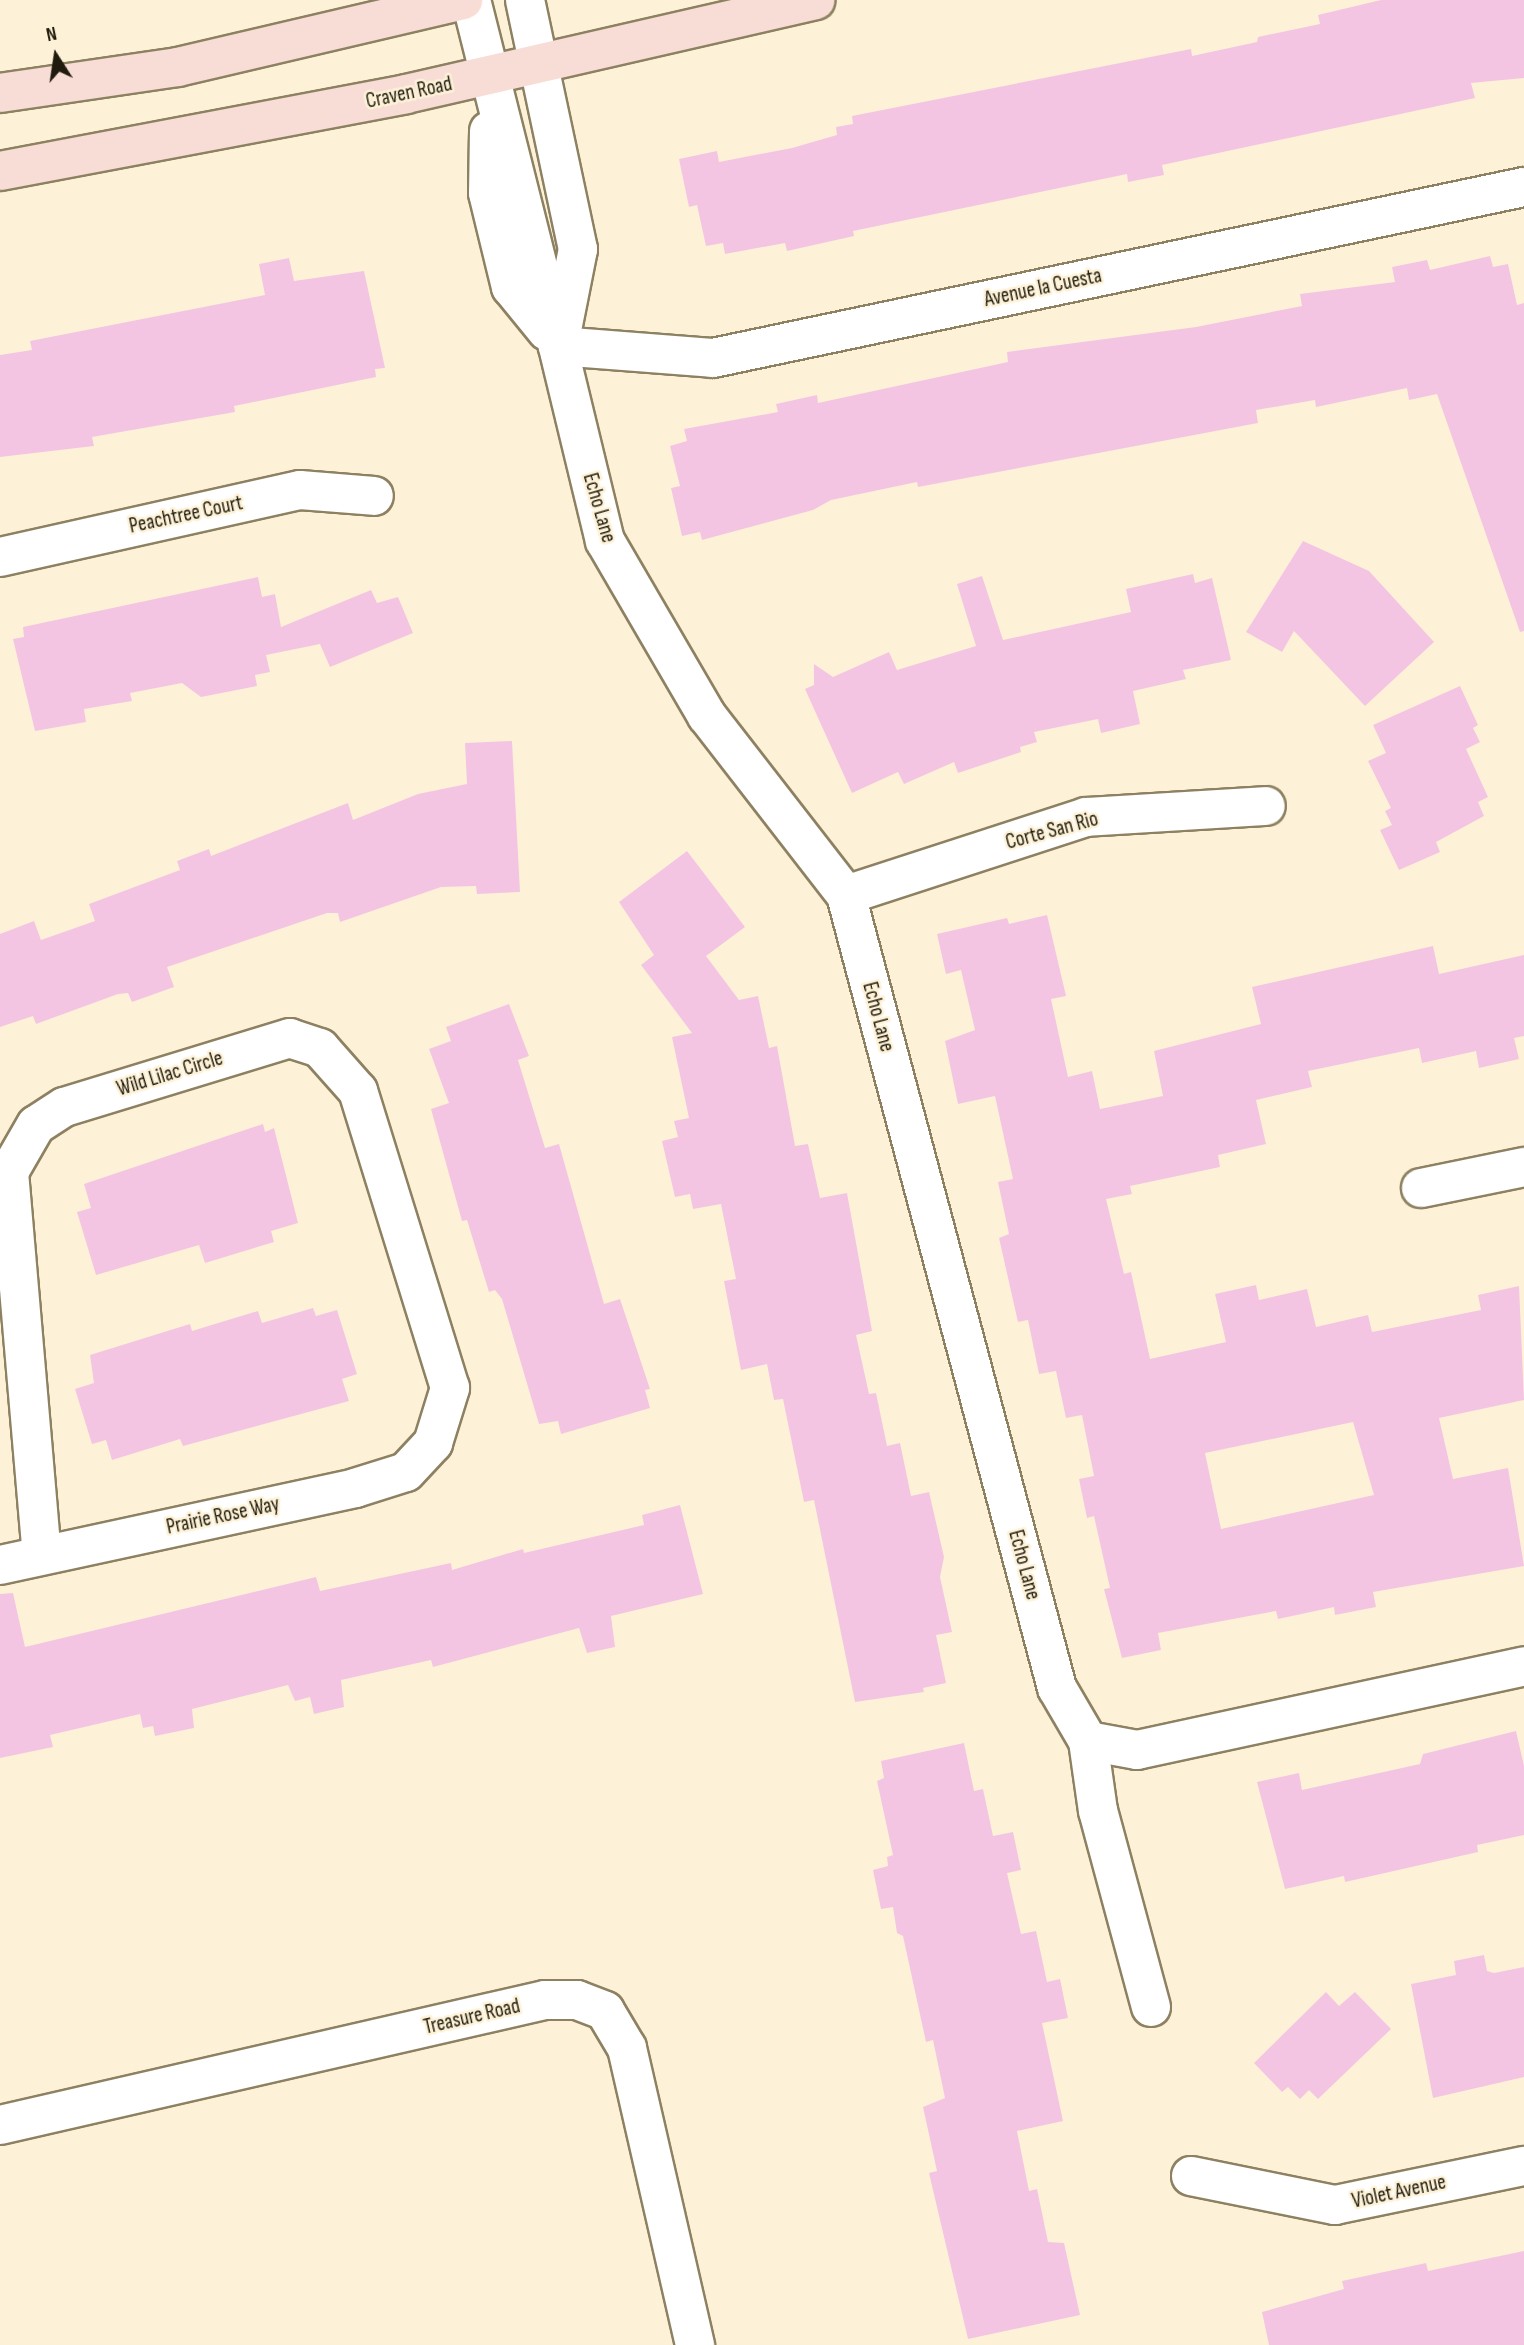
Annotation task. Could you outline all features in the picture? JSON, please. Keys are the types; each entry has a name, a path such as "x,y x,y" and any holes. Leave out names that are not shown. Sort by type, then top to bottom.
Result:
{"main road":[{"path":"0,120 18,91 178,67 463,0"},
{"name":"Craven Road","path":"0,171 489,76 815,0"}],"street":[{"name":"Echo Lane","path":"471,0 489,76 488,193 511,287 558,345"},
{"name":"Echo Lane","path":"525,0 578,249 558,345 605,541 706,716 846,895 1057,1688 1088,1741 1098,1811 1151,2007"},
{"name":"Avenue la Cuesta","path":"558,345 713,358 1524,187"},
{"name":"Peachtree Court","path":"0,557 300,490 374,496"},
{"name":"Corte San Rio","path":"846,895 1086,817 1266,806"},
{"name":"Wild Lilac Circle","path":"41,1555 9,1172 36,1125 64,1107 290,1038 320,1048 358,1091 450,1388 433,1443"},
{"path":"1421,1188 1524,1167"},
{"name":"Prairie Rose Way","path":"0,1564 355,1488 405,1472 433,1443"},
{"path":"1088,1741 1137,1750 1524,1666"},
{"name":"Treasure Road","path":"0,2125 545,2000 576,2000 604,2011 627,2048 695,2345"},
{"name":"Violet Avenue","path":"1191,2176 1335,2205 1524,2166"}],"building":[{"path":"1381,0 1524,0 1524,78 1471,83 1475,98 1162,165 1164,175 1128,182 1127,174 853,231 854,236 787,251 785,243 725,254 723,243 706,246 697,205 689,207 679,159 717,151 719,162 792,148 837,135 836,127 853,124 852,116 1191,49 1192,56 1257,42 1258,37 1320,24 1318,15"},
{"path":"1490,256 1493,267 1508,264 1517,305 1524,303 1524,631 1520,632 1437,394 1409,400 1407,388 1316,407 1315,400 1256,410 1258,423 918,487 917,482 831,500 813,510 702,540 700,532 682,536 671,488 680,486 670,446 687,441 684,429 778,412 776,404 817,395 818,403 1008,362 1007,352 1196,327 1302,306 1300,294 1395,282 1392,267 1427,260 1430,270"},
{"path":"289,258 294,281 364,271 385,368 375,369 376,377 234,406 235,412 92,437 94,446 0,457 0,355 32,350 30,341 265,295 259,264"},
{"path":"1303,541 1369,571 1434,642 1365,706 1294,631 1282,652 1246,632"},
{"path":"1193,574 1195,583 1212,578 1231,660 1183,670 1186,679 1133,691 1140,724 1101,733 1098,719 1034,732 1037,742 1020,747 1021,752 958,773 954,762 904,784 898,772 852,793 805,689 814,685 814,664 833,677 889,652 897,670 976,646 957,584 982,576 1003,640 1131,612 1126,589"},
{"path":"258,577 262,597 275,594 281,627 371,590 377,603 398,597 413,633 330,667 320,644 266,655 270,672 255,675 257,686 201,697 182,683 130,693 132,701 84,709 86,722 35,731 13,639 24,637 23,627"},
{"path":"1460,686 1478,725 1473,728 1480,742 1466,749 1488,797 1478,802 1484,816 1436,842 1440,852 1399,870 1380,830 1392,825 1385,811 1391,808 1368,761 1386,753 1373,725"},
{"path":"512,741 520,892 477,894 476,886 441,887 340,922 338,913 327,913 167,967 174,987 132,1002 128,993 118,994 36,1024 33,1016 0,1027 0,934 34,921 41,940 95,921 89,904 180,870 177,861 209,849 211,856 348,803 353,820 418,794 467,784 465,743"},
{"path":"687,851 745,927 706,956 739,1000 758,996 769,1048 777,1046 795,1146 808,1144 820,1198 847,1193 872,1331 856,1335 869,1394 876,1393 887,1446 900,1443 911,1496 929,1492 944,1557 940,1577 952,1632 936,1635 946,1683 923,1688 924,1692 855,1702 814,1500 804,1502 783,1399 774,1400 767,1364 741,1370 724,1281 736,1279 721,1204 693,1209 690,1194 675,1197 662,1141 678,1137 674,1121 689,1118 672,1037 692,1033 641,965 654,955 619,902"},
{"path":"1047,915 1066,996 1051,999 1068,1077 1092,1071 1100,1109 1163,1096 1154,1051 1261,1024 1252,987 1433,946 1439,974 1524,955 1524,1036 1514,1038 1519,1059 1479,1068 1476,1051 1422,1063 1419,1048 1308,1071 1312,1087 1256,1100 1266,1144 1218,1155 1220,1167 1130,1186 1132,1194 1106,1199 1124,1274 1131,1272 1150,1359 1226,1342 1215,1294 1256,1285 1259,1300 1307,1289 1316,1327 1368,1315 1372,1332 1481,1310 1478,1295 1519,1286 1524,1400 1439,1418 1453,1479 1508,1468 1524,1566 1373,1592 1376,1607 1335,1615 1334,1607 1278,1619 1276,1611 1158,1633 1161,1650 1122,1658 1104,1589 1110,1588 1094,1516 1087,1518 1079,1479 1094,1476 1082,1415 1066,1418 1056,1371 1039,1374 1028,1320 1018,1322 999,1238 1009,1234 998,1182 1013,1179 995,1096 958,1104 945,1041 975,1030 961,970 946,974 937,934 1007,918 1009,924","holes":["1353,1422 1374,1495 1221,1529 1205,1453"]},
{"path":"509,1004 529,1056 518,1060 545,1148 559,1144 604,1304 620,1299 650,1389 645,1390 650,1408 561,1434 558,1421 539,1424 502,1299 495,1290 489,1292 467,1220 462,1221 431,1109 449,1103 429,1049 451,1041 446,1027"},
{"path":"263,1124 265,1132 274,1128 298,1223 271,1231 274,1242 205,1263 199,1245 96,1275 77,1212 91,1208 84,1184"},
{"path":"313,1308 316,1316 337,1310 357,1374 342,1379 349,1401 183,1446 180,1439 112,1460 106,1440 92,1444 75,1389 94,1383 90,1355 190,1324 192,1331 258,1311 262,1323"},
{"path":"680,1505 703,1594 611,1616 615,1647 587,1653 579,1628 433,1667 431,1660 341,1680 344,1707 314,1714 310,1697 295,1701 288,1685 192,1709 194,1728 155,1736 153,1726 143,1728 140,1714 50,1735 53,1747 0,1758 0,1594 13,1593 25,1647 316,1577 320,1591 451,1563 452,1570 523,1549 524,1553 644,1525 642,1515"},
{"path":"1516,1731 1524,1766 1524,1835 1477,1845 1478,1852 1345,1882 1344,1876 1285,1889 1257,1782 1299,1773 1302,1790 1420,1764 1423,1754"},
{"path":"964,1743 974,1791 983,1789 993,1836 1013,1832 1021,1870 1007,1873 1021,1934 1036,1931 1047,1982 1060,1979 1068,2018 1042,2023 1063,2121 1017,2131 1029,2191 1037,2189 1048,2242 1064,2243 1080,2315 968,2339 929,2173 937,2171 923,2107 945,2098 933,2040 926,2042 903,1936 897,1933 893,1907 881,1909 873,1870 888,1866 887,1857 893,1855 877,1781 884,1778 881,1761"},
{"path":"1484,1955 1487,1971 1494,1973 1524,1967 1524,2077 1433,2098 1411,1984 1456,1975 1454,1961"},
{"path":"1326,1992 1339,2006 1355,1992 1391,2029 1318,2099 1309,2090 1300,2099 1288,2087 1282,2092 1254,2063"},
{"path":"1524,2251 1524,2345 1269,2345 1262,2312 1344,2289 1342,2281 1426,2263 1428,2271"}]}
